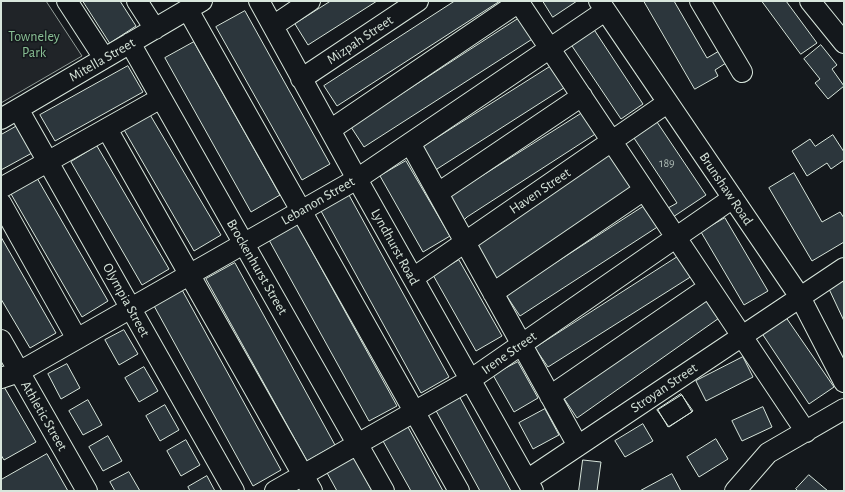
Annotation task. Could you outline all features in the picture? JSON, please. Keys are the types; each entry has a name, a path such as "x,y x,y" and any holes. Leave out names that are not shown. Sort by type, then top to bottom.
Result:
{"street":[{"path":"67,1 104,58"},
{"path":"137,1 155,29"},
{"name":"Lyndhurst Road","path":"259,1 301,79 530,486"},
{"path":"273,26 310,1"},
{"name":"Mizpah Street","path":"301,79 418,1"},
{"path":"330,130 518,1 806,432"},
{"path":"700,1 742,72"},
{"path":"810,1 844,43"},
{"path":"195,5 302,211 460,491"},
{"name":"Mitella Street","path":"1,119 195,5"},
{"name":"Lebanon Street","path":"10,375 77,339 357,179 550,48 602,6"},
{"name":"Brunshaw Road","path":"602,6 800,297 844,382"},
{"name":"Brockenhurst Street","path":"130,43 384,491"},
{"path":"438,193 582,96"},
{"path":"1,188 161,98"},
{"name":"Haven Street","path":"413,278 668,103"},
{"name":"Olympia Street","path":"18,110 234,491"},
{"path":"107,128 307,483"},
{"path":"410,143 578,446"},
{"path":"493,293 644,190"},
{"name":"Irene Street","path":"275,491 307,483 358,444 470,380 733,198"},
{"path":"1,203 77,339"},
{"name":"Stroyan Street","path":"530,486 578,446 844,268"},
{"path":"550,396 709,287"},
{"name":"Athletic Street","path":"1,340 10,375 87,491"},
{"path":"735,491 768,453 844,409"}],"green space":[{"name":"Towneley Park","path":"1,1 46,1 82,56 1,103"}],"building":[{"path":"83,1 120,1 136,26 110,43"},
{"path":"331,1 377,1 308,45 295,24"},
{"path":"455,1 500,1 337,106 324,86"},
{"path":"543,1 577,1 553,17"},
{"path":"644,1 674,1 707,58 719,51 726,63 715,70 718,76 695,89"},
{"path":"762,1 786,1 817,43 801,54"},
{"path":"245,11 330,164 302,180 216,27"},
{"path":"524,15 537,36 364,147 351,127"},
{"path":"593,28 643,104 621,119 570,43"},
{"path":"194,42 280,195 251,212 165,58"},
{"path":"821,45 837,65 832,69 844,86 828,99 815,83 820,79 804,59"},
{"path":"556,63 570,84 437,169 434,173 418,150"},
{"path":"128,66 143,92 55,141 40,115"},
{"path":"587,110 600,131 464,220 449,197"},
{"path":"149,113 221,235 194,251 123,128"},
{"path":"657,122 706,195 673,217 668,208 677,203 634,138"},
{"path":"17,126 32,153 1,170 1,135"},
{"path":"833,135 844,152 844,160 831,169 827,163 807,176 792,151 810,139 815,146"},
{"path":"97,146 169,269 142,285 71,162"},
{"path":"611,153 632,187 497,281 476,243"},
{"path":"406,161 450,236 423,252 380,176"},
{"path":"794,173 822,222 840,212 844,218 844,242 812,261 769,188"},
{"path":"37,178 108,301 82,317 11,194"},
{"path":"349,195 449,377 421,393 321,211"},
{"path":"649,203 662,224 520,316 506,295"},
{"path":"725,218 768,291 744,305 701,232"},
{"path":"297,224 397,406 369,421 269,240"},
{"path":"1,237 56,333 30,348 1,299"},
{"path":"679,256 692,276 548,367 535,348"},
{"path":"459,260 502,336 476,351 433,275"},
{"path":"235,263 335,445 307,461 206,279"},
{"path":"844,278 844,321 829,289"},
{"path":"181,288 281,470 253,486 153,304"},
{"path":"708,295 722,316 577,418 563,397"},
{"path":"783,313 834,387 809,404 759,329"},
{"path":"124,330 138,354 119,365 105,340"},
{"path":"743,357 753,377 706,401 696,381"},
{"path":"518,362 538,398 514,412 493,375"},
{"path":"67,364 80,388 61,399 48,374"},
{"path":"144,367 158,391 139,402 125,378"},
{"path":"3,385 36,442 4,460 1,455 1,387"},
{"path":"458,394 511,491 480,491 434,407"},
{"path":"681,394 693,411 669,427 657,410"},
{"path":"682,395 692,412 668,427 658,410"},
{"path":"88,400 102,425 83,435 69,411"},
{"path":"165,405 179,430 160,441 146,416"},
{"path":"763,407 772,427 742,441 732,421"},
{"path":"545,409 559,435 533,449 519,423"},
{"path":"643,424 653,441 625,457 615,441"},
{"path":"408,427 443,491 411,491 383,441"},
{"path":"108,436 122,461 103,471 89,447"},
{"path":"716,439 728,459 699,477 687,457"},
{"path":"186,440 200,465 181,476 167,451"},
{"path":"47,454 68,491 1,491 1,480"},
{"path":"353,456 372,491 337,491 326,471"},
{"path":"583,460 601,462 597,491 579,491"},
{"path":"129,472 140,491 115,491 110,482"},
{"path":"672,474 681,491 640,491"},
{"path":"809,475 828,491 798,491 796,489"},
{"path":"207,476 215,491 190,491 188,487"}]}
